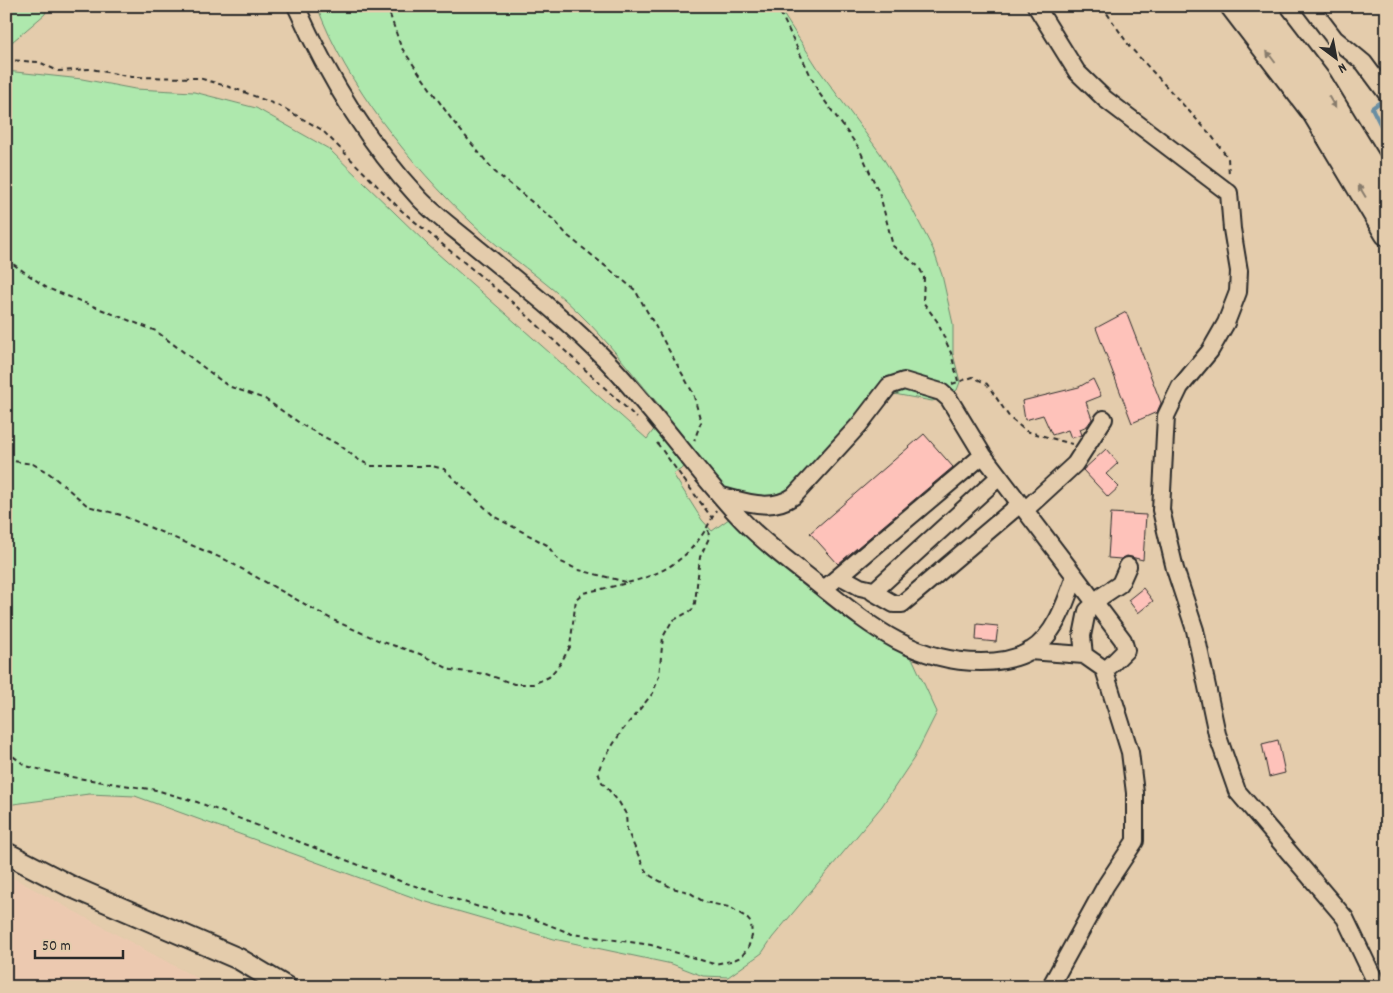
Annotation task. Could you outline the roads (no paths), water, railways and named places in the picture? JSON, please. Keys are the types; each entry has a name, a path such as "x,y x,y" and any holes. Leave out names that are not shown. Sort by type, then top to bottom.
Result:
{"highway":[{"path":"1233,6 1315,113 1387,233"},
{"path":"1261,6 1320,83 1387,192"}],"main road":[{"path":"6,853 72,886 238,958 286,987"}],"street":[{"path":"296,6 322,57 365,131 420,199 573,326 622,376 744,522 824,589 877,630 916,651 956,662 995,662 1029,651 1084,655"},
{"path":"1036,6 1077,72 1105,99 1229,193 1232,229 1239,270 1238,292 1226,323 1210,351 1180,387 1166,416 1162,510 1175,569 1194,630 1217,734 1237,791 1345,918 1378,987"},
{"path":"1310,6 1335,39 1364,63 1387,94"},
{"path":"722,496 764,505 783,503 794,496 859,425 889,386 896,382 904,381 940,392 949,399 984,455 1096,602 1126,646 1123,654 1104,669"},
{"path":"874,590 874,594 894,604 902,604 1075,464 1084,454 1104,419"},
{"path":"824,589 984,455"},
{"path":"874,590 1000,477"},
{"path":"1050,987 1106,885 1135,841 1135,793 1130,752 1104,669 1084,655 1082,636 1087,611 1120,584 1128,566"},
{"path":"840,576 860,587 874,590"},
{"path":"1029,651 1052,628 1064,606 1075,576"}],"waterway":[{"path":"1384,6 1387,9"},
{"path":"1386,98 1372,108 1387,138"}]}
